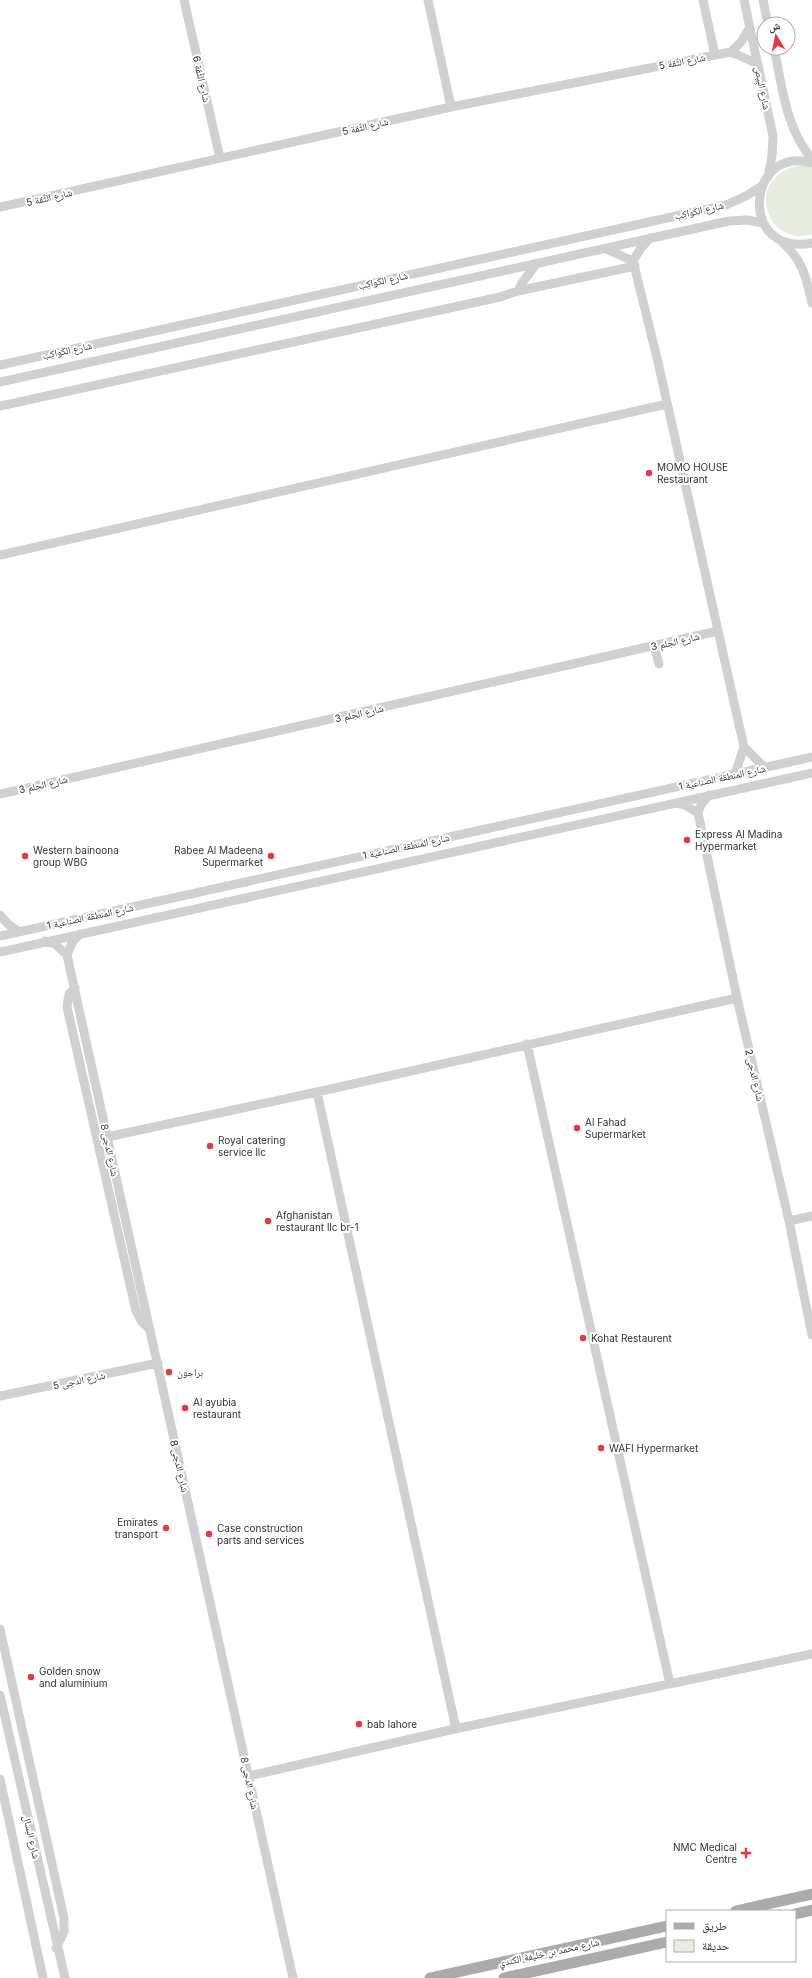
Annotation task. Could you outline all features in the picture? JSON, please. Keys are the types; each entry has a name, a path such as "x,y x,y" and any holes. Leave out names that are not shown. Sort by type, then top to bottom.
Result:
{"main road":[{"path":"740,1910 812,1894"},
{"path":"796,1914 812,1910"},
{"name":"شارع محمد بن خليفة الكندي","path":"430,1978 666,1926"},
{"name":"شارع محمد بن خليفة الكندي","path":"504,1978 666,1942"}],"street":[{"name":"شارع الثِّقة 6","path":"184,0 220,158"},
{"path":"428,0 451,107"},
{"path":"703,0 715,55"},
{"name":"شارع البِيص","path":"744,0 773,136 772,156 768,177"},
{"path":"763,0 766,16"},
{"path":"750,27 741,42 731,52 758,64"},
{"name":"شارع الثِّقة 5","path":"0,208 451,107 731,52"},
{"name":"شارع البِيص","path":"776,56 791,124 798,139 812,159"},
{"path":"812,163 796,162 785,164 768,177 762,186 758,205 763,223 789,248 805,271 812,303"},
{"name":"شارع الكَواكِب","path":"0,365 726,205 744,197 762,186"},
{"name":"شارع الكَواكِب","path":"0,382 729,221 747,220 763,223"},
{"path":"650,238 634,264 744,747 735,774"},
{"path":"778,239 789,243 802,245 812,243"},
{"path":"606,249 634,264"},
{"path":"518,291 537,263"},
{"path":"0,406 500,297 518,291 634,264"},
{"path":"0,399 15,402"},
{"path":"0,555 667,404"},
{"name":"شارع الحِلم 3","path":"0,794 718,631"},
{"path":"654,646 659,664"},
{"path":"744,747 764,767"},
{"name":"شارع المنطقة الصناعية 1","path":"0,936 812,757"},
{"name":"شارع المنطقة الصناعية 1","path":"0,952 812,773"},
{"path":"674,803 685,805 698,814 709,795"},
{"name":"شارع الدجى 2","path":"698,814 737,998 789,1221 812,1335"},
{"path":"0,915 8,924 20,932"},
{"path":"46,941 55,944 67,954 73,941 80,934"},
{"name":"شارع الدجى 8","path":"67,954 293,1978"},
{"path":"74,988 68,994 67,1007 136,1311 142,1322 150,1329"},
{"path":"107,1137 737,998"},
{"path":"527,1044 670,1684"},
{"path":"316,1092 456,1729"},
{"path":"789,1221 812,1216"},
{"name":"شارع الدجى 5","path":"0,1396 158,1363"},
{"path":"0,1629 64,1918 64,1932 56,1948"},
{"path":"249,1776 456,1729 812,1654"},
{"name":"شارع البسال","path":"0,1695 56,1948 65,1978"},
{"name":"شارع البسال","path":"0,1779 43,1978"}],"green space":[{"path":"802,165 812,167 812,234 796,236 782,231 772,221 767,208 766,195 772,182 783,171"}],"place":[{"name":"MOMO HOUSE Restaurant","path":"649,473"},
{"name":"Express Al Madina Hypermarket","path":"687,840"},
{"name":"Western bainoona group WBG","path":"25,856"},
{"name":"Rabee Al Madeena Supermarket","path":"271,856"},
{"name":"Al Fahad Supermarket","path":"577,1128"},
{"name":"Royal catering service llc","path":"210,1146"},
{"name":"Afghanistan restaurant llc br-1","path":"268,1221"},
{"name":"Kohat Restaurent","path":"583,1338"},
{"name":"براجون","path":"169,1372"},
{"name":"Al ayubia restaurant","path":"185,1408"},
{"name":"WAFI Hypermarket","path":"601,1448"},
{"name":"Emirates transport","path":"166,1528"},
{"name":"Case construction parts and services","path":"209,1534"},
{"name":"Golden snow and aluminium","path":"31,1677"},
{"name":"bab lahore","path":"359,1724"},
{"name":"NMC Medical Centre","path":"746,1853"}]}
